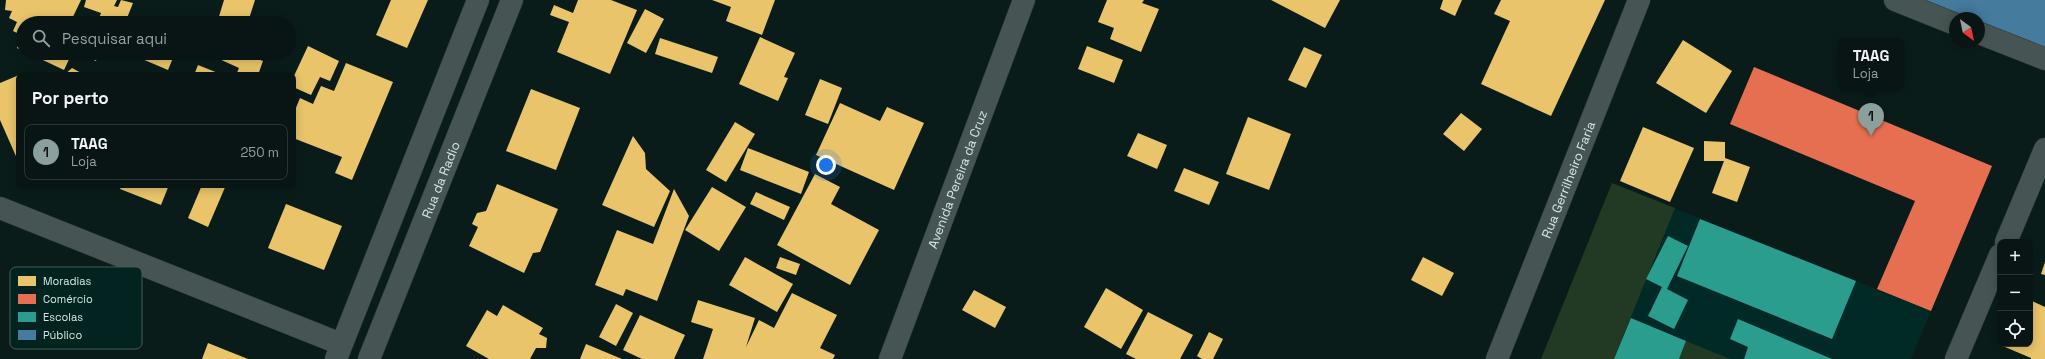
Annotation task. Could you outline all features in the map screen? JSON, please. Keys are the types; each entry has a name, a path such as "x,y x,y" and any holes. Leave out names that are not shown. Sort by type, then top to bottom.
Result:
{"street":[{"path":"142,268 339,351 478,0"},
{"name":"Rua da Radio","path":"373,358 512,0"},
{"name":"Avenida Pereira da Cruz","path":"890,359 1024,0"},
{"name":"Rua Gerrilheiro Faria","path":"1497,359 1639,0"},
{"path":"1896,0 1949,22"},
{"path":"1985,35 2045,60"},
{"path":"2007,239 2045,149"},
{"path":"0,208 140,267"},
{"path":"1956,359 1997,262"}],"shaded area":[{"path":"1612,183 1931,311 1911,359 1541,359"},
{"path":"1612,183 1675,208 1614,359 1541,359"},
{"path":"1686,341 1730,359 1679,359"}],"building: Moradias":[{"path":"6,0 81,0 73,16 16,16 16,22 9,18 12,11 5,10"},
{"path":"86,0 117,0 114,6 118,7 121,0 133,3 128,16 100,16 101,13 84,7"},
{"path":"224,0 255,0 250,16 219,16"},
{"path":"391,0 428,0 407,48 376,35"},
{"path":"578,0 611,0 637,10 610,74 557,52 569,22 550,15 554,5 573,13"},
{"path":"712,0 775,0 762,35 726,21 731,7"},
{"path":"1107,0 1144,0 1142,3 1159,9 1141,52 1110,39 1114,28 1098,22"},
{"path":"1271,0 1340,0 1325,28"},
{"path":"1443,0 1462,0 1455,16 1440,9"},
{"path":"1501,0 1605,0 1551,116 1481,84 1510,21 1494,14"},
{"path":"645,9 664,19 646,53 627,43"},
{"path":"16,24 16,32 13,31"},
{"path":"760,37 795,53 784,77 788,78 778,101 739,84"},
{"path":"660,38 718,57 712,73 655,54"},
{"path":"1683,40 1732,71 1706,113 1656,83"},
{"path":"308,46 339,61 330,81 320,77 311,95 296,88 296,72"},
{"path":"1087,46 1123,60 1114,83 1078,69"},
{"path":"1304,47 1322,55 1306,88 1288,80"},
{"path":"43,60 69,60 64,70"},
{"path":"144,60 172,60 168,70"},
{"path":"221,60 263,61 259,72 237,72 239,68"},
{"path":"346,63 393,82 352,180 335,173 342,157 296,139 296,108 300,98 313,104 321,86 334,91"},
{"path":"198,65 216,72 195,72"},
{"path":"72,68 79,72 67,72"},
{"path":"16,76 16,156 0,120 0,83"},
{"path":"820,79 842,88 828,124 805,115"},
{"path":"531,89 580,108 556,170 506,151"},
{"path":"840,103 880,121 887,107 924,123 894,190 816,155"},
{"path":"1461,113 1482,129 1464,151 1443,134"},
{"path":"1248,117 1291,134 1269,190 1226,174"},
{"path":"735,122 755,134 726,182 706,170"},
{"path":"1643,127 1694,148 1670,202 1620,181"},
{"path":"1138,133 1167,145 1157,169 1127,156"},
{"path":"633,136 645,153 646,169 670,191 654,227 602,205"},
{"path":"1704,141 1725,142 1725,158 1750,167 1737,202 1712,193 1724,161 1704,161"},
{"path":"748,148 809,172 801,194 740,170"},
{"path":"1184,168 1219,182 1209,205 1174,191"},
{"path":"815,174 840,187 831,204 879,230 850,285 777,245"},
{"path":"497,184 558,209 540,252 533,253 524,273 469,246 478,227 472,224 477,213 486,211"},
{"path":"712,187 746,207 719,251 685,230"},
{"path":"120,188 168,188 161,205"},
{"path":"201,188 225,188 208,227 188,218"},
{"path":"674,189 689,216 657,301 626,289 623,296 595,285 617,230 653,244"},
{"path":"756,192 790,207 784,220 750,204"},
{"path":"286,204 342,226 324,270 268,248"},
{"path":"745,257 793,284 777,312 729,285"},
{"path":"780,257 800,264 796,275 776,268"},
{"path":"1423,257 1454,273 1442,296 1411,280"},
{"path":"2045,262 2045,275 2041,274"},
{"path":"1106,288 1143,310 1121,349 1084,327"},
{"path":"974,290 1006,307 995,328 962,310"},
{"path":"792,293 837,315 820,348 835,355 833,359 703,359 713,329 691,322 698,300 755,318 746,347 759,320 774,328"},
{"path":"2033,301 2045,307 2045,359 2031,358 2005,347 2033,347"},
{"path":"616,304 633,313 616,346 599,337"},
{"path":"503,305 543,328 539,334 547,338 546,348 536,348 530,359 489,359 466,346 487,310 497,316"},
{"path":"1148,312 1193,335 1180,359 1136,359 1126,354"},
{"path":"640,315 685,335 674,359 642,359 623,350"},
{"path":"1209,332 1223,339 1213,359 1202,359 1197,356"},
{"path":"208,343 248,359 202,359"},
{"path":"586,344 622,359 580,359"}],"building: Comércio":[{"path":"1754,67 1992,166 1931,311 1877,289 1915,201 1730,124"}],"building: Escolas":[{"path":"1700,219 1856,281 1832,339 1677,276"},
{"path":"1668,236 1688,246 1667,289 1688,300 1674,329 1648,316 1662,287 1646,279"},
{"path":"1631,318 1686,341 1679,359 1614,359"},
{"path":"1738,319 1832,359 1744,359 1748,347 1730,339"}],"building: Público":[{"path":"1924,0 2045,0 2045,49 1985,25 1985,12 1953,12"}],"place":[{"name":"TAAG","path":"1871,136"}]}
